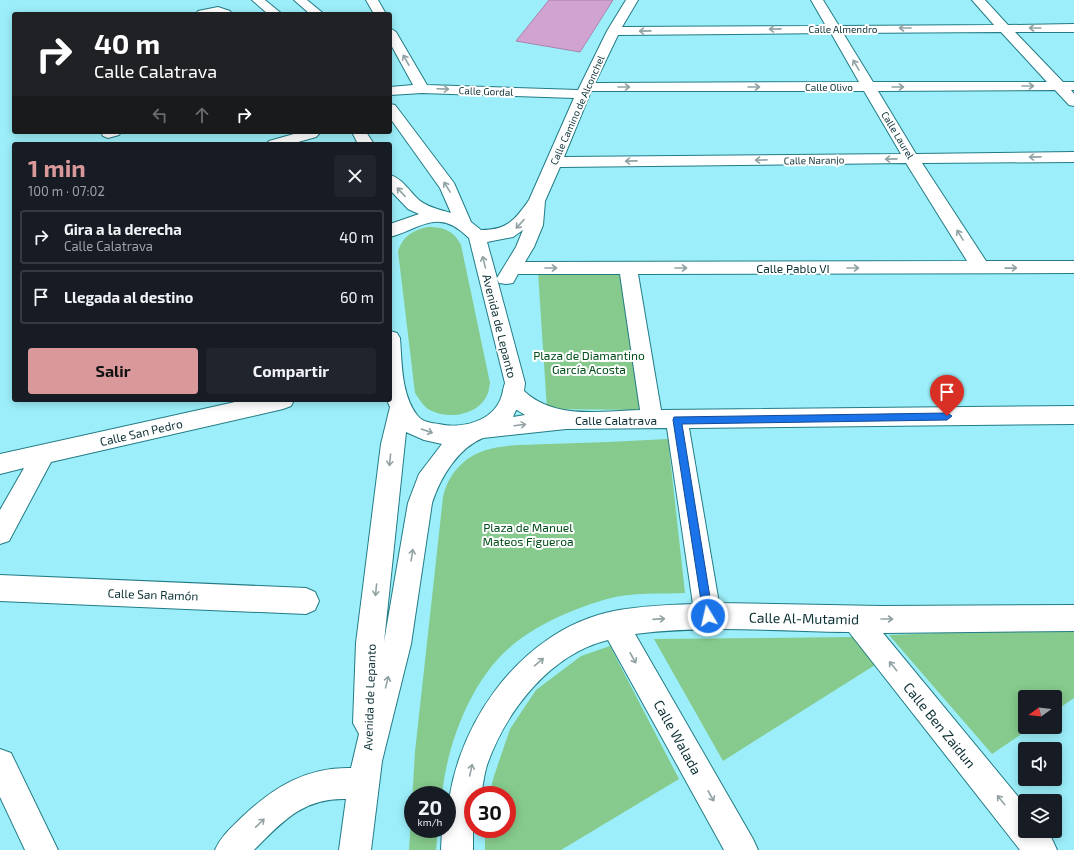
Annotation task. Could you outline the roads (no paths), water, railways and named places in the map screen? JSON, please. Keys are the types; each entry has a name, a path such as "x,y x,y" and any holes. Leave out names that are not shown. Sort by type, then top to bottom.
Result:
{"street":[{"path":"208,0 221,12"},
{"path":"258,0 273,12"},
{"path":"300,0 315,12"},
{"path":"372,0 379,12"},
{"name":"Calle Camino de Alconchel","path":"537,201 583,91 613,31 632,0"},
{"name":"Calle Laurel","path":"817,0 912,158 981,268"},
{"path":"978,0 1074,102"},
{"name":"Calle Almendro","path":"613,31 834,28 1074,28"},
{"path":"392,36 422,89"},
{"name":"Calle Olivo","path":"583,91 1074,86"},
{"name":"Calle Gordal","path":"392,91 422,89 583,91"},
{"path":"392,111 448,188 463,222 477,236 502,235 514,230 526,217 537,201"},
{"path":"285,142 312,137"},
{"name":"Calle Naranjo","path":"554,162 1074,157"},
{"path":"392,182 414,205 438,216 463,222"},
{"path":"493,299 525,246 534,225 537,201"},
{"path":"392,230 410,221 438,216"},
{"name":"Avenida de Lepanto","path":"365,772 397,644 420,503 427,481 444,457 473,432 500,418 510,406 514,395 515,383 477,236"},
{"path":"628,267 652,420"},
{"name":"Calle Pablo VI","path":"512,268 1074,267"},
{"name":"Avenida de Lepanto","path":"392,356 396,393 400,408 410,422 424,430 443,436 473,432"},
{"path":"514,395 524,406 533,411 546,416 566,420"},
{"name":"Calle San Pedro","path":"0,464 274,402"},
{"name":"Avenida de Lepanto","path":"365,772 370,643 392,444 400,408"},
{"name":"Calle Calatrava","path":"566,420 1074,415"},
{"path":"473,432 566,420"},
{"path":"677,420 708,616"},
{"path":"0,533 44,454"},
{"name":"Calle San Ramón","path":"0,588 306,601"},
{"name":"Calle Al-Mutamid","path":"457,850 463,806 473,762 488,729 513,689 536,664 555,649 583,634 614,624 655,619 708,616 854,619 1074,618"},
{"name":"Calle Ben Zaidun","path":"854,619 1018,822"},
{"name":"Calle Walada","path":"614,624 742,850"},
{"path":"0,764 42,850"},
{"path":"232,850 276,807 303,791 365,772 355,850"},
{"name":"Calle Ben Zaidun","path":"1031,838 1041,850"}],"park label":[{"name":"Plaza de Diamantino García Acosta","path":"589,362"},
{"name":"Plaza de Manuel Mateos Figueroa","path":"528,534"}]}
